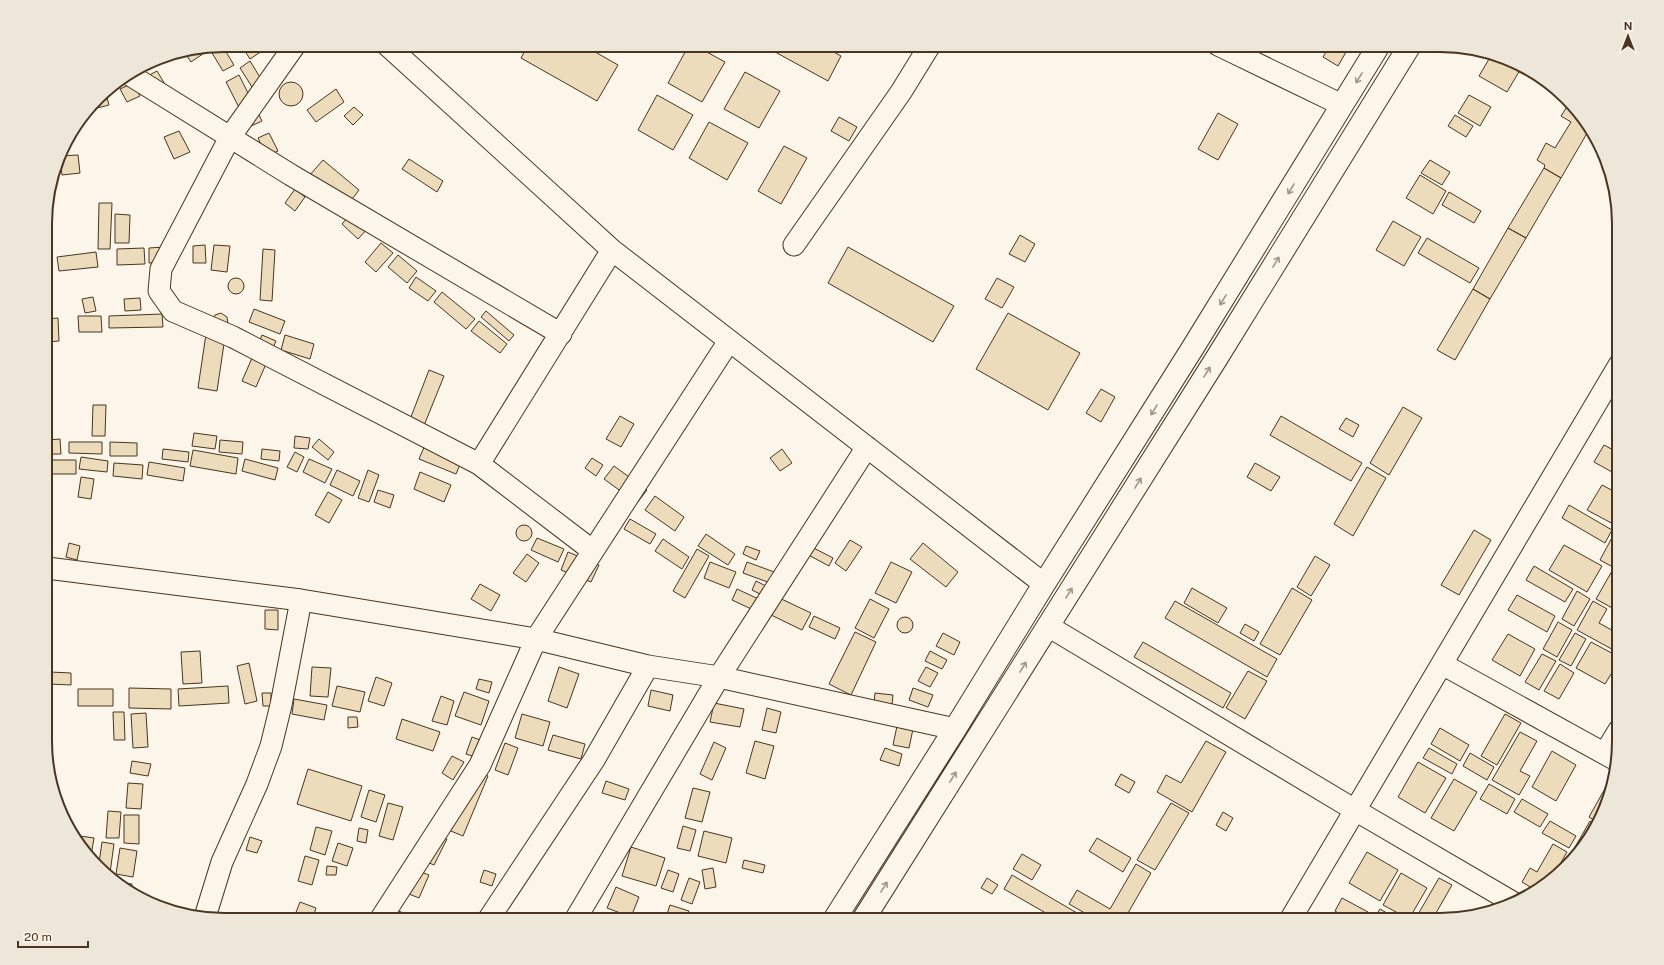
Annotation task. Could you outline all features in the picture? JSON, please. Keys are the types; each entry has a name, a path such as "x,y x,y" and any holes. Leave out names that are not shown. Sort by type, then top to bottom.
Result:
{"main road":[{"path":"838,913 1192,349 1375,52"},
{"path":"867,913 1218,356 1406,52"}],"street":[{"path":"290,52 230,138 161,269 159,291 173,311 233,337 479,464 593,552"},
{"path":"400,52 612,250 1044,584"},
{"path":"794,245 900,92 926,52"},
{"path":"1232,52 1342,105"},
{"path":"134,78 291,175 561,334"},
{"path":"479,464 612,250"},
{"path":"385,913 480,765 536,639 729,341"},
{"path":"1294,913 1612,377"},
{"path":"579,913 719,677 866,447"},
{"path":"52,569 301,600 536,639 648,666 719,677 955,729"},
{"path":"207,912 222,862 257,784 271,746 281,705 301,600"},
{"path":"1048,626 1355,810 1508,899"},
{"path":"1442,664 1611,757"},
{"path":"493,913 594,760 648,666"}],"building":[{"path":"226,52 234,65 223,71 212,53"},
{"path":"246,52 260,52 250,59"},
{"path":"524,52 595,52 618,65 597,101 521,58"},
{"path":"685,52 707,52 725,62 702,102 668,83"},
{"path":"775,52 834,52 841,56 828,81"},
{"path":"1326,52 1346,52 1338,66 1323,57"},
{"path":"205,53 191,62 187,56"},
{"path":"1489,59 1519,72 1507,92 1479,76"},
{"path":"250,61 269,92 259,98 240,68"},
{"path":"157,71 166,86 138,81"},
{"path":"745,72 780,91 759,128 724,109"},
{"path":"239,75 262,121 249,127 226,82"},
{"path":"291,82 296,83 302,89 302,99 296,105 291,106 286,105 280,99 279,94 280,89 286,83"},
{"path":"133,83 140,96 127,102 120,89"},
{"path":"336,89 344,102 316,122 307,110"},
{"path":"657,95 693,115 673,150 638,130"},
{"path":"1469,95 1491,107 1480,126 1458,113"},
{"path":"107,98 109,105 97,108"},
{"path":"354,107 363,115 353,125 344,116"},
{"path":"1566,108 1586,134 1561,178 1544,168 1545,165 1537,160 1546,143 1555,148 1571,122 1561,116"},
{"path":"1218,113 1238,124 1218,160 1198,149"},
{"path":"1455,115 1473,126 1466,137 1448,126"},
{"path":"839,117 857,127 849,141 831,131"},
{"path":"709,122 748,143 727,180 689,158"},
{"path":"179,131 190,152 174,159 164,137"},
{"path":"269,133 278,151 266,156 258,138"},
{"path":"784,146 807,158 781,204 758,191"},
{"path":"78,155 80,173 62,175 61,168 66,156"},
{"path":"409,159 443,181 437,192 402,169"},
{"path":"323,160 359,190 346,207 309,176"},
{"path":"1430,160 1450,172 1442,185 1421,173"},
{"path":"1544,168 1561,178 1526,238 1508,228"},
{"path":"1420,175 1446,191 1433,214 1406,198"},
{"path":"295,189 305,197 295,211 285,203"},
{"path":"1449,192 1481,211 1474,223 1442,205"},
{"path":"99,203 112,203 110,249 98,249"},
{"path":"351,213 368,228 358,239 342,224"},
{"path":"115,214 130,215 129,243 115,243"},
{"path":"1393,221 1421,237 1404,266 1376,250"},
{"path":"1508,228 1526,238 1490,299 1473,289"},
{"path":"1020,235 1035,244 1025,262 1009,254"},
{"path":"1427,238 1479,268 1470,283 1418,253"},
{"path":"381,243 393,253 376,272 365,262"},
{"path":"205,245 206,263 193,263 193,246"},
{"path":"214,245 230,246 227,272 211,270"},
{"path":"164,247 165,262 149,263 149,248"},
{"path":"848,247 954,306 933,342 828,283"},
{"path":"144,248 145,264 117,265 117,249"},
{"path":"263,249 275,250 272,301 260,300"},
{"path":"96,252 98,267 59,271 57,257"},
{"path":"398,255 417,271 407,283 388,267"},
{"path":"416,277 436,291 428,301 409,288"},
{"path":"233,278 239,278 244,283 242,292 239,294 233,294 228,289 228,283"},
{"path":"997,278 1014,287 1002,308 985,299"},
{"path":"1473,289 1490,299 1455,360 1437,350"},
{"path":"442,292 475,319 466,329 434,302"},
{"path":"93,297 96,311 85,313 82,299"},
{"path":"140,298 141,310 125,311 124,299"},
{"path":"254,309 285,321 280,334 249,322"},
{"path":"486,311 514,335 509,341 481,317"},
{"path":"221,313 227,317 228,324 212,320 215,315"},
{"path":"1008,313 1080,353 1048,410 976,369"},
{"path":"162,314 163,327 109,328 109,316"},
{"path":"78,316 101,316 102,332 79,332"},
{"path":"58,318 59,341 52,342 52,319"},
{"path":"479,321 507,344 500,353 471,331"},
{"path":"206,334 225,337 217,391 198,388"},
{"path":"262,335 276,341 256,387 242,381"},
{"path":"285,335 314,344 310,359 281,350"},
{"path":"429,370 444,376 423,428 409,422"},
{"path":"1101,389 1115,397 1101,422 1086,413"},
{"path":"93,405 106,405 105,436 92,436"},
{"path":"1403,407 1422,418 1389,475 1370,463"},
{"path":"620,416 634,424 621,447 606,439"},
{"path":"1281,416 1362,463 1351,481 1270,435"},
{"path":"1346,418 1359,425 1353,437 1339,429"},
{"path":"194,433 217,436 215,449 192,446"},
{"path":"295,436 310,438 308,449 294,448"},
{"path":"60,439 61,454 52,454 52,440"},
{"path":"319,439 334,452 328,460 312,447"},
{"path":"220,440 243,442 242,454 219,452"},
{"path":"69,442 102,442 102,454 69,453"},
{"path":"110,442 137,443 137,456 110,456"},
{"path":"425,445 462,460 456,474 419,459"},
{"path":"1604,445 1612,449 1612,472 1594,462"},
{"path":"163,449 189,452 188,462 162,459"},
{"path":"262,449 280,451 279,461 261,459"},
{"path":"782,449 792,463 780,471 770,458"},
{"path":"193,450 238,458 236,474 190,466"},
{"path":"295,452 304,457 297,472 287,467"},
{"path":"81,457 108,461 107,472 79,469"},
{"path":"592,458 603,465 596,476 585,468"},
{"path":"245,459 278,468 275,480 242,471"},
{"path":"309,459 332,469 325,483 303,472"},
{"path":"52,460 76,460 76,474 52,474"},
{"path":"149,462 185,468 183,481 147,475"},
{"path":"114,463 143,465 142,479 113,476"},
{"path":"1255,463 1280,477 1271,491 1247,477"},
{"path":"614,466 647,490 637,503 604,479"},
{"path":"1367,467 1386,478 1353,536 1334,524"},
{"path":"337,470 360,481 353,496 330,485"},
{"path":"368,470 379,475 369,502 358,498"},
{"path":"420,472 451,485 444,502 414,489"},
{"path":"81,477 94,479 91,499 78,497"},
{"path":"1602,485 1612,490 1612,523 1587,510"},
{"path":"378,490 394,495 390,508 374,502"},
{"path":"328,492 342,500 329,523 315,515"},
{"path":"655,496 684,517 675,531 645,510"},
{"path":"1569,505 1612,530 1605,543 1562,518"},
{"path":"630,519 656,534 650,544 624,529"},
{"path":"521,525 527,525 532,530 530,539 527,541 521,541 516,536 516,530"},
{"path":"1474,530 1491,540 1459,595 1441,585"},
{"path":"706,534 735,554 728,565 698,546"},
{"path":"537,538 564,549 558,562 531,550"},
{"path":"1612,538 1612,564 1611,566 1600,560"},
{"path":"663,539 689,557 682,569 655,551"},
{"path":"850,540 862,547 846,571 835,563"},
{"path":"69,543 80,546 77,560 66,557"},
{"path":"804,543 833,558 829,566 801,551"},
{"path":"923,543 958,572 946,587 910,559"},
{"path":"1564,545 1602,566 1587,592 1549,570"},
{"path":"746,546 760,551 756,560 743,554"},
{"path":"697,549 709,556 685,598 673,591"},
{"path":"568,552 599,565 591,582 561,570"},
{"path":"527,554 539,563 526,582 513,573"},
{"path":"1315,556 1330,565 1311,596 1297,587"},
{"path":"710,562 736,572 729,588 704,578"},
{"path":"747,562 777,573 773,584 743,573"},
{"path":"891,562 912,572 896,603 875,593"},
{"path":"1534,566 1573,589 1565,602 1526,580"},
{"path":"1612,571 1612,608 1596,599"},
{"path":"756,581 772,589 768,598 752,590"},
{"path":"480,584 500,595 491,611 471,599"},
{"path":"1192,588 1227,608 1218,623 1184,603"},
{"path":"1292,588 1312,600 1280,655 1260,644"},
{"path":"737,589 767,603 762,614 732,600"},
{"path":"1577,591 1590,599 1574,626 1562,619"},
{"path":"1517,595 1555,616 1547,632 1508,610"},
{"path":"775,596 811,613 802,630 767,613"},
{"path":"870,599 889,609 874,638 855,628"},
{"path":"1175,601 1277,659 1267,677 1165,618"},
{"path":"1593,601 1607,609 1599,623 1612,630 1612,649 1577,630"},
{"path":"265,610 278,610 278,630 265,629"},
{"path":"814,616 840,628 835,639 809,627"},
{"path":"902,617 908,617 913,622 911,631 908,633 902,633 897,628 897,622"},
{"path":"1558,622 1572,630 1557,657 1543,649"},
{"path":"1245,624 1259,632 1254,641 1240,633"},
{"path":"855,632 876,642 851,695 829,684"},
{"path":"943,633 960,642 954,655 936,646"},
{"path":"1575,633 1586,639 1571,666 1559,660"},
{"path":"1508,634 1535,649 1520,676 1492,660"},
{"path":"1143,642 1231,693 1223,708 1134,657"},
{"path":"1591,642 1612,653 1612,672 1605,684 1576,668"},
{"path":"200,651 202,683 183,684 181,652"},
{"path":"930,651 947,660 942,669 925,661"},
{"path":"1542,654 1556,661 1539,690 1525,682"},
{"path":"249,663 257,701 245,704 237,666"},
{"path":"1560,664 1574,673 1559,699 1544,691"},
{"path":"312,667 331,668 328,697 310,696"},
{"path":"559,667 579,674 567,708 548,701"},
{"path":"926,667 938,673 930,687 918,681"},
{"path":"1248,671 1267,681 1245,719 1226,708"},
{"path":"52,672 71,673 71,685 52,684"},
{"path":"376,677 392,683 384,706 368,701"},
{"path":"479,679 492,682 489,693 476,689"},
{"path":"228,686 229,703 179,706 178,689"},
{"path":"337,686 365,692 360,712 332,706"},
{"path":"129,688 171,689 171,709 129,708"},
{"path":"913,688 933,695 928,707 909,700"},
{"path":"78,689 113,689 113,706 78,706"},
{"path":"651,690 673,695 670,711 648,706"},
{"path":"464,692 489,701 481,725 455,716"},
{"path":"262,693 271,693 271,706 263,706"},
{"path":"875,693 893,695 892,705 874,703"},
{"path":"441,696 454,701 447,725 432,721"},
{"path":"294,699 327,705 324,720 292,714"},
{"path":"714,703 744,709 740,727 710,722"},
{"path":"767,708 781,712 776,733 762,730"},
{"path":"113,712 124,712 125,740 114,740"},
{"path":"146,713 148,747 133,748 131,714"},
{"path":"522,714 550,722 543,746 515,738"},
{"path":"1505,714 1521,723 1497,765 1481,756"},
{"path":"348,717 357,717 358,727 348,728"},
{"path":"402,719 440,732 433,751 396,739"},
{"path":"897,726 913,729 909,748 893,745"},
{"path":"1440,728 1469,745 1460,761 1431,744"},
{"path":"1520,732 1537,741 1520,771 1530,776 1519,795 1492,780"},
{"path":"553,735 585,744 581,759 548,750"},
{"path":"472,737 494,745 488,761 466,754"},
{"path":"755,741 774,746 765,779 746,773"},
{"path":"1206,741 1226,752 1192,812 1157,792 1166,775 1181,783"},
{"path":"714,742 726,748 712,780 700,774"},
{"path":"505,743 518,748 508,775 495,770"},
{"path":"885,748 902,754 899,766 880,760"},
{"path":"1429,748 1457,764 1452,774 1423,758"},
{"path":"1552,751 1576,765 1556,801 1532,787"},
{"path":"1470,753 1494,767 1487,780 1463,766"},
{"path":"452,756 464,762 453,780 442,773"},
{"path":"132,761 151,764 148,776 130,773"},
{"path":"1418,762 1446,778 1425,813 1398,797"},
{"path":"308,769 362,786 351,821 297,804"},
{"path":"471,769 488,776 463,836 446,829"},
{"path":"1121,774 1135,782 1129,793 1115,785"},
{"path":"1454,779 1477,792 1454,831 1431,818"},
{"path":"606,781 629,789 625,800 602,793"},
{"path":"128,783 143,784 141,809 126,808"},
{"path":"1489,784 1515,799 1507,814 1480,799"},
{"path":"693,788 710,792 702,822 685,818"},
{"path":"1605,788 1593,819 1589,817"},
{"path":"369,790 385,795 376,822 361,817"},
{"path":"1522,799 1548,814 1540,827 1514,812"},
{"path":"388,803 403,807 393,840 379,836"},
{"path":"1171,803 1189,813 1155,870 1137,860"},
{"path":"108,811 121,812 119,838 106,838"},
{"path":"1223,812 1233,818 1226,831 1216,825"},
{"path":"124,815 139,815 139,844 124,843"},
{"path":"1550,821 1576,836 1569,848 1542,833"},
{"path":"1590,821 1592,822 1589,827 1575,847"},
{"path":"683,826 696,830 690,851 677,848"},
{"path":"316,827 332,831 325,855 310,850"},
{"path":"359,828 368,830 366,843 357,841"},
{"path":"704,831 732,838 726,863 698,856"},
{"path":"433,832 447,839 434,865 420,859"},
{"path":"81,836 94,838 92,850"},
{"path":"250,837 262,841 257,853 246,850"},
{"path":"1097,838 1131,858 1123,872 1089,851"},
{"path":"102,842 114,844 110,870 99,860"},
{"path":"338,843 353,848 347,866 332,861"},
{"path":"1553,844 1567,852 1560,865 1530,887 1522,882 1530,868 1537,872"},
{"path":"631,847 665,858 656,886 622,876"},
{"path":"120,848 137,851 133,877 116,874"},
{"path":"1367,852 1398,870 1380,901 1349,883"},
{"path":"1022,854 1041,865 1032,880 1013,869"},
{"path":"305,856 319,860 312,885 298,881"},
{"path":"744,860 765,865 763,873 742,868"},
{"path":"1136,864 1151,873 1128,913 1085,913 1069,904 1077,890 1110,909"},
{"path":"327,866 337,867 336,875 326,875"},
{"path":"713,868 716,887 705,889 702,870"},
{"path":"413,869 429,875 419,898 404,892"},
{"path":"484,870 496,874 492,886 480,882"},
{"path":"668,870 679,874 673,892 661,888"},
{"path":"1401,873 1427,888 1412,913 1398,913 1383,905"},
{"path":"1012,875 1077,913 1046,913 1004,889"},
{"path":"689,878 700,882 692,904 681,900"},
{"path":"987,878 998,885 992,894 981,888"},
{"path":"1439,878 1452,885 1436,913 1419,913"},
{"path":"616,887 639,897 633,913 620,913 607,908"},
{"path":"1342,898 1368,912 1338,913 1335,911"},
{"path":"300,902 316,908 314,913 296,913"},
{"path":"670,905 689,911 688,913 667,913"},
{"path":"395,909 403,913 393,913"},
{"path":"1380,909 1387,913 1377,913"}]}
